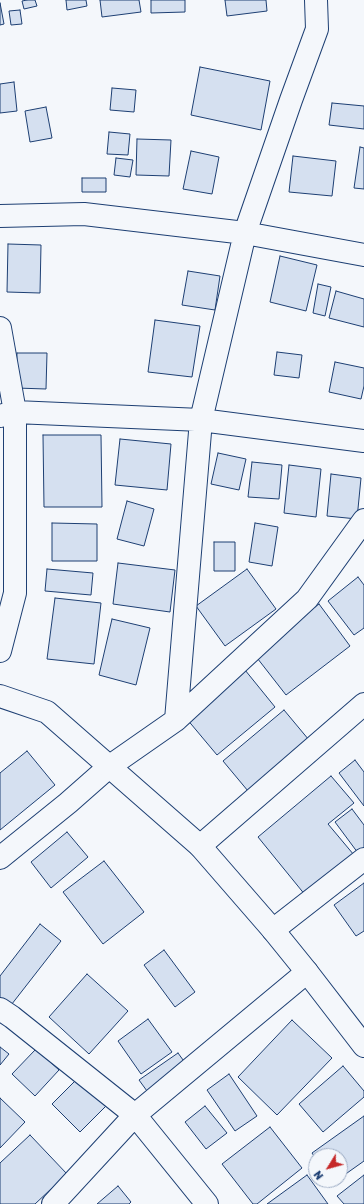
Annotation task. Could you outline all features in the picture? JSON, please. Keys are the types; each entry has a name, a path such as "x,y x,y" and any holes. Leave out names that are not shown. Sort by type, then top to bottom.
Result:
{"street":[{"path":"176,720 201,420 245,233 317,30 316,0"},
{"path":"0,216 84,214 245,233 364,255"},
{"path":"0,328 8,414 15,593 0,651"},
{"path":"8,414 201,420 364,441"},
{"path":"0,858 68,803 110,766 176,720 307,599 364,520"},
{"path":"0,696 47,712 200,846 273,930 364,1046"},
{"path":"200,846 364,704"},
{"path":"273,930 364,859"},
{"path":"53,1204 136,1115 307,972"},
{"path":"4,1015 136,1115 207,1204"}],"building":[{"path":"35,0 37,6 24,9 22,1"},
{"path":"66,0 86,0 87,6 67,10"},
{"path":"100,0 139,0 141,12 102,17"},
{"path":"151,0 185,0 185,12 151,13"},
{"path":"225,0 266,0 267,11 227,16"},
{"path":"0,3 4,24 0,25"},
{"path":"20,10 22,24 11,25 9,11"},
{"path":"200,67 270,81 261,130 191,115"},
{"path":"14,82 17,111 0,113 0,84"},
{"path":"112,88 136,90 134,112 110,110"},
{"path":"332,103 364,106 364,129 329,125"},
{"path":"46,107 52,138 30,142 25,111"},
{"path":"109,132 130,134 128,155 107,154"},
{"path":"137,139 171,140 169,176 136,175"},
{"path":"360,147 364,148 364,189 354,188"},
{"path":"191,151 219,157 212,194 183,189"},
{"path":"293,156 336,161 332,196 289,192"},
{"path":"116,158 133,160 130,177 114,175"},
{"path":"82,178 106,178 106,192 82,192"},
{"path":"8,244 41,245 40,293 7,292"},
{"path":"280,256 317,265 306,311 270,302"},
{"path":"188,271 220,276 215,310 182,305"},
{"path":"318,284 331,287 325,316 313,313"},
{"path":"336,291 364,299 364,327 329,318"},
{"path":"155,320 200,326 192,377 148,372"},
{"path":"277,352 302,355 299,378 274,375"},
{"path":"17,353 47,353 46,389 16,388"},
{"path":"335,362 364,368 364,386 361,399 329,392"},
{"path":"43,435 101,435 102,507 44,507"},
{"path":"120,439 171,444 167,490 115,485"},
{"path":"218,453 246,459 239,490 211,484"},
{"path":"252,462 282,465 279,499 248,497"},
{"path":"289,465 321,469 316,517 284,513"},
{"path":"331,474 361,478 357,519 327,516"},
{"path":"127,501 154,509 144,546 117,539"},
{"path":"52,523 97,524 97,561 52,561"},
{"path":"255,523 278,527 272,566 249,562"},
{"path":"214,542 235,542 235,571 214,571"},
{"path":"118,563 175,570 170,612 113,604"},
{"path":"47,569 93,573 91,595 45,591"},
{"path":"247,569 276,609 225,646 196,606"},
{"path":"358,577 364,585 364,628 354,635 328,601"},
{"path":"55,598 101,603 94,664 47,659"},
{"path":"319,604 350,646 286,695 254,654"},
{"path":"112,619 150,628 136,685 99,675"},
{"path":"245,670 275,707 217,755 186,718"},
{"path":"284,710 309,740 248,791 223,761"},
{"path":"27,751 55,785 0,830 0,773"},
{"path":"355,760 364,772 364,806 339,773"},
{"path":"331,776 354,803 328,824 354,855 306,896 258,837"},
{"path":"352,809 364,825 364,848 358,853 335,822"},
{"path":"67,832 88,857 51,888 31,862"},
{"path":"104,861 144,912 103,944 63,892"},
{"path":"364,883 364,931 356,936 334,905"},
{"path":"40,924 61,941 8,1009 0,1002 0,976"},
{"path":"164,950 195,992 175,1007 144,965"},
{"path":"87,974 128,1011 89,1054 49,1017"},
{"path":"148,1019 172,1052 141,1074 118,1041"},
{"path":"292,1020 332,1058 277,1115 238,1077"},
{"path":"0,1047 9,1054 0,1065"},
{"path":"36,1049 59,1070 35,1096 12,1074"},
{"path":"178,1053 186,1064 147,1091 139,1080"},
{"path":"343,1066 364,1091 364,1097 323,1132 299,1104"},
{"path":"229,1074 257,1116 235,1131 207,1090"},
{"path":"79,1077 107,1105 80,1132 52,1104"},
{"path":"0,1098 25,1122 0,1148"},
{"path":"205,1106 227,1133 206,1149 185,1122"},
{"path":"364,1116 364,1161 348,1172 348,1148 319,1148"},
{"path":"270,1127 302,1168 257,1204 253,1204 222,1164"},
{"path":"30,1135 67,1174 35,1204 0,1204 0,1163"},
{"path":"307,1175 308,1188 316,1188 328,1204 267,1204"},
{"path":"364,1175 364,1204 344,1204 337,1196"},
{"path":"118,1186 131,1202 129,1204 97,1204"}]}
